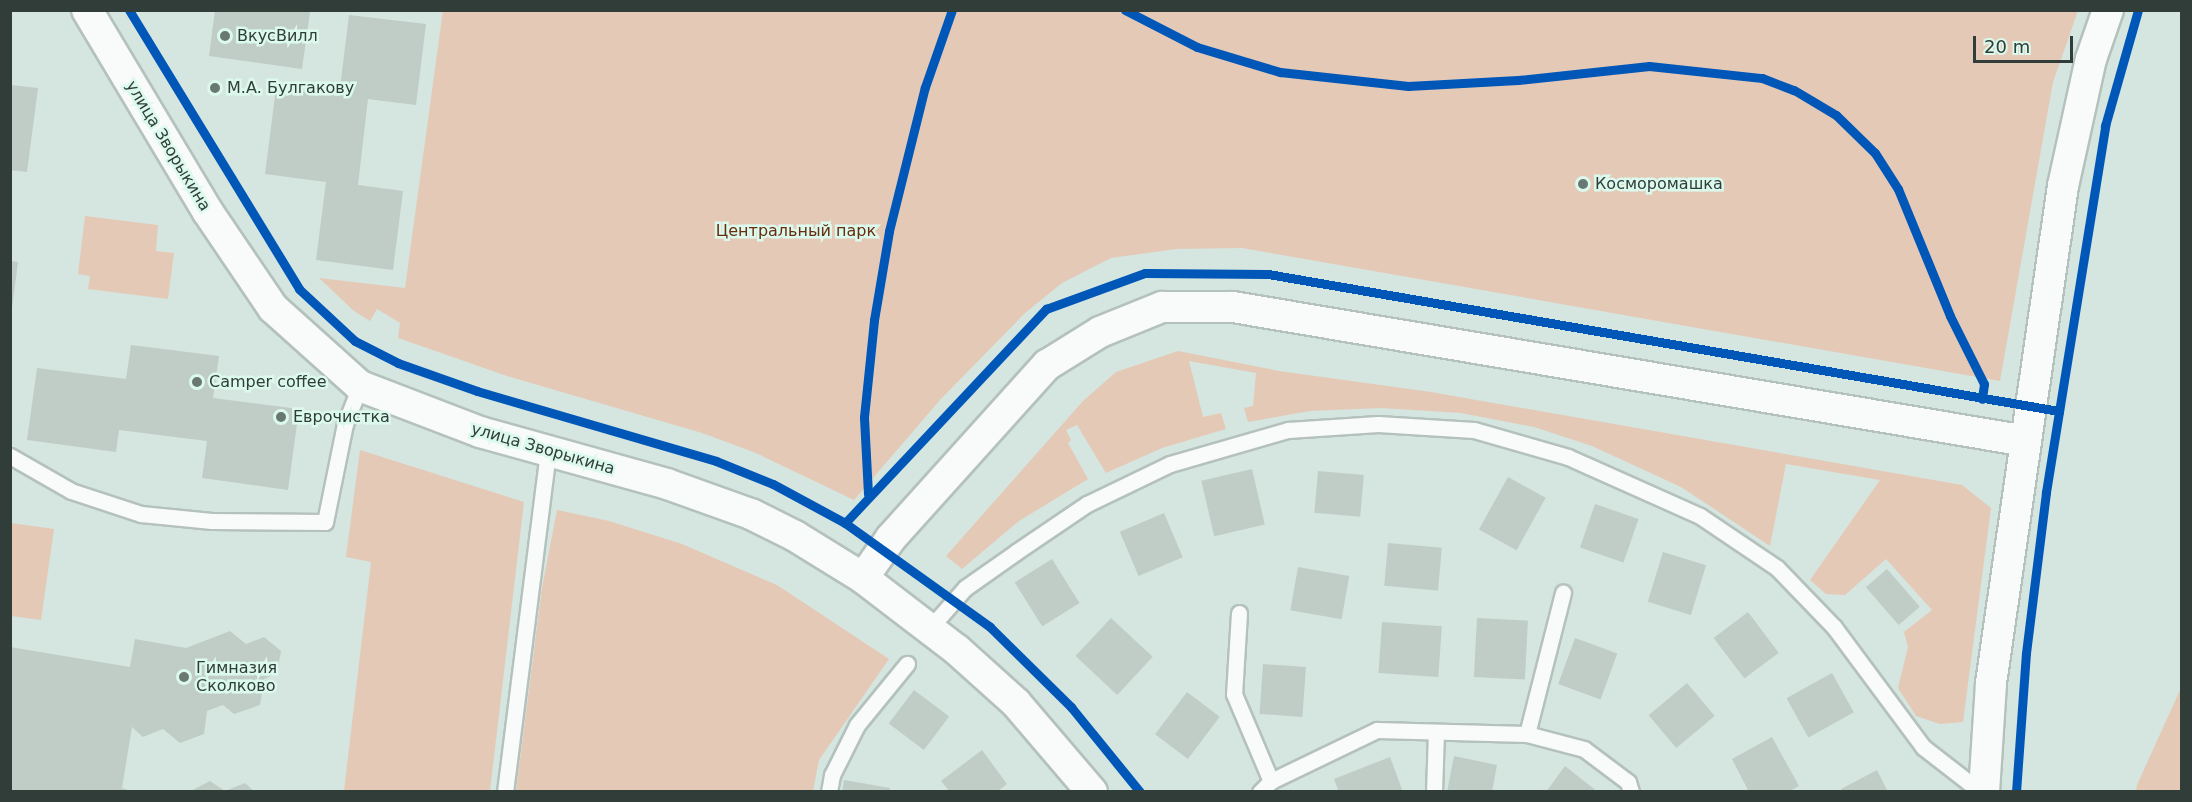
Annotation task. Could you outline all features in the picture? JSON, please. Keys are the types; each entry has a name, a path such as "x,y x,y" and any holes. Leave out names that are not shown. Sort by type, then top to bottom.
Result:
{"street":[{"name":"улица Зворыкина","path":"87,10 208,212 273,308 360,386 480,432 548,450 751,514 795,536 863,578 930,628 1016,703 1092,792"},
{"path":"1982,792 1991,683 2063,186 2091,59 2108,10"},
{"path":"863,578 891,538 1047,365 1100,332 1162,307 1233,307 2026,441"}],"lane":[{"path":"10,456 71,491 141,514 212,521 325,522 345,424 360,386"},
{"path":"930,628 965,588 1016,552 1087,504 1170,464 1288,430 1378,424 1474,430 1568,457 1700,516 1777,568 1834,627 1923,747 1982,792"},
{"path":"506,792 548,450"},
{"path":"1527,734 1563,593"},
{"path":"1239,613 1234,694 1265,786 1377,730 1527,734 1584,748 1628,782 1631,792"},
{"path":"829,792 832,775 857,725 908,664"},
{"path":"1434,792 1436,732"}],"green space":[{"name":"Центральный парк","path":"443,10 2078,11 2053,82 2000,381 1242,248 1176,249 1111,258 1062,283 1025,313 940,400 854,500 756,453 702,433 507,376 398,338 400,323 377,309 370,321 354,311 319,278 405,288"},
{"path":"85,216 158,225 156,251 174,253 168,299 88,289 90,276 78,274"},
{"path":"1178,351 1279,371 1431,392 1962,485 1991,508 1963,722 1940,724 1916,716 1898,688 1908,647 1904,632 1932,610 1886,559 1845,595 1826,594 1810,580 1880,480 1786,464 1770,546 1681,487 1592,446 1534,427 1461,413 1381,408 1310,411 1248,422 1244,408 1253,406 1256,373 1189,361 1203,417 1221,413 1226,429 1162,448 1106,473 1077,425 1066,430 1071,440 1068,443 1088,479 1019,521 962,569 946,556 1083,401 1116,372"},
{"path":"360,450 524,502 490,791 344,791 371,562 346,557"},
{"path":"557,510 609,521 682,544 777,585 889,659 819,760 813,791 516,791 542,588"},
{"path":"11,523 54,529 41,620 11,616"},
{"path":"2181,688 2181,791 2136,791 2137,785"}],"building":[{"path":"215,10 310,12 302,69 209,56"},
{"path":"349,15 426,24 416,105 368,99 358,185 403,191 393,270 316,260 326,182 265,174 276,88 339,96"},
{"path":"10,85 38,88 27,172 10,170"},
{"path":"10,261 18,262 12,308 10,307"},
{"path":"131,345 219,356 213,398 299,409 288,490 202,478 207,441 119,430 116,452 27,440 37,368 126,379"},
{"path":"1252,469 1265,525 1214,536 1201,481"},
{"path":"1318,471 1364,475 1360,517 1314,513"},
{"path":"1508,477 1546,498 1517,550 1479,529"},
{"path":"1595,504 1638,519 1624,562 1580,547"},
{"path":"1164,513 1183,557 1139,576 1120,532"},
{"path":"1388,543 1442,548 1438,591 1384,586"},
{"path":"1663,552 1706,565 1691,615 1648,602"},
{"path":"1052,559 1080,603 1042,626 1015,582"},
{"path":"1298,567 1349,576 1342,619 1290,610"},
{"path":"1887,569 1920,607 1899,625 1866,587"},
{"path":"1748,612 1779,653 1744,679 1714,638"},
{"path":"1111,618 1153,657 1117,695 1076,656"},
{"path":"1477,618 1528,621 1525,680 1474,677"},
{"path":"1382,622 1442,626 1438,677 1378,673"},
{"path":"230,631 246,644 264,637 281,651 277,673 264,679 260,705 234,714 223,705 207,711 204,734 180,743 163,729 143,737 132,727 122,788 134,792 10,792 10,647 130,667 135,639 186,648"},
{"path":"1575,638 1617,653 1601,699 1558,684"},
{"path":"1263,664 1306,667 1302,717 1260,714"},
{"path":"1832,673 1854,712 1808,738 1787,698"},
{"path":"1687,683 1715,716 1676,748 1649,715"},
{"path":"914,690 949,716 924,750 889,724"},
{"path":"1187,692 1220,717 1188,759 1155,734"},
{"path":"1772,737 1799,786 1788,792 1749,792 1732,759"},
{"path":"982,750 1007,784 997,792 950,792 941,781"},
{"path":"1454,756 1497,765 1492,792 1447,792"},
{"path":"1390,757 1403,792 1339,792 1334,779"},
{"path":"1565,766 1598,792 1546,792"},
{"path":"1877,770 1888,792 1842,792 1841,789"},
{"path":"844,780 890,788 889,792 842,792"},
{"path":"210,781 225,791 245,783 255,792 189,792"}],"cycle path":[{"path":"129,10 299,289 355,341 398,363 477,391 716,461 773,484 845,523 990,627 1071,707 1140,792"},
{"path":"868,494 864,417 874,320 889,231 925,87 952,10"},
{"path":"1125,10 1197,47 1280,72 1408,86 1518,80 1649,66 1762,78 1794,90 1836,115 1875,153 1898,189 1950,316 1984,384 1982,399"},
{"path":"2016,792 2026,653 2046,492 2105,126 2138,10"},
{"path":"845,523 1046,309 1145,273 1268,274 2059,411"}],"place":[{"name":"ВкусВилл","path":"225,36"},
{"name":"М.А. Булгакову","path":"215,88"},
{"name":"Косморомашка","path":"1583,184"},
{"name":"Camper coffee","path":"197,382"},
{"name":"Еврочистка","path":"281,417"},
{"name":"Гимназия Сколково","path":"184,677"}]}
